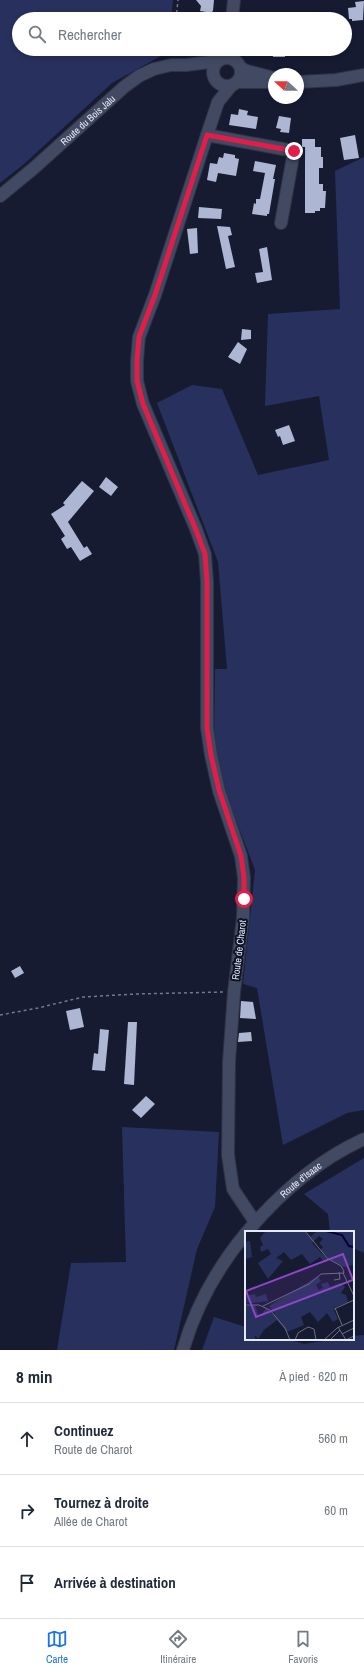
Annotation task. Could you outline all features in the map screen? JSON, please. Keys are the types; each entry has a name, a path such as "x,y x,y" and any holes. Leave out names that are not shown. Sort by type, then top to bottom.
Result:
{"street":[{"path":"233,12 234,0"},
{"path":"268,76 247,71 241,68 235,60 224,56 213,68 216,79 222,86 268,82"},
{"name":"Route du Bois Jalu","path":"0,196 34,168 124,87 139,76 171,65 186,65 224,56"},
{"name":"Route du Bois Jalu","path":"186,65 216,79"},
{"path":"234,84 241,75 241,68"},
{"path":"304,82 336,80 364,75"},
{"name":"Route de Charot","path":"216,79 218,102"},
{"name":"Route de Charot","path":"234,84 218,102 157,288 139,337 137,381 143,404 205,554 207,582 207,728 211,755 219,790 241,856 244,878 243,918 234,992 229,1062 229,1174 233,1188 256,1222"},
{"path":"207,135 294,151 281,223"},
{"name":"Route d'Isaac","path":"249,1231 273,1202 300,1179 338,1152 364,1139"},
{"name":"Route d'Isaac","path":"184,1350 195,1318 206,1294 223,1264 245,1236"}],"path":[{"path":"177,12 178,0"},
{"path":"0,1015 38,1008 83,997 136,994 234,992"}],"shaded area":[{"path":"0,0 173,0 172,12 12,12 12,56 161,56 112,83 24,164 0,183"},
{"path":"364,157 364,1110 347,1113 283,1145 257,988 243,984 255,870 228,799 214,738 215,669 227,669 218,562 157,403 192,385 222,389 258,475 329,460 319,396 265,406 268,314 340,309 335,171"},
{"path":"122,1127 219,1132 215,1207 197,1249 174,1350 57,1350 71,1263 126,1262"},
{"path":"364,1158 364,1253 354,1248 354,1231 330,1231 328,1214 304,1194"},
{"path":"214,1317 245,1327 245,1340 290,1340 304,1344 330,1340 354,1340 354,1336 364,1335 364,1350 202,1350"}],"building":[{"path":"196,0 214,0 212,12 200,11 201,6"},
{"path":"364,1 363,20 352,21 352,12 348,12 348,8 356,7 355,2"},
{"path":"273,56 285,56 285,57"},
{"path":"239,109 248,111 247,115 258,117 256,129 229,125 231,114 238,115"},
{"path":"279,116 291,118 289,133 280,132 281,129 276,128"},
{"path":"355,135 359,158 344,160 340,138"},
{"path":"302,139 315,139 315,147 321,147 321,157 323,157 323,168 319,168 319,184 323,184 323,191 326,191 325,208 320,208 320,211 315,211 315,213 305,213 305,147 302,147"},
{"path":"224,153 235,155 235,158 239,159 236,176 218,173 216,182 207,180 210,163 217,164 219,157 223,158"},
{"path":"255,161 276,165 269,214 267,214 267,216 252,214 254,203 256,204 256,199 260,199 265,173 253,171"},
{"path":"199,207 222,209 221,219 198,218"},
{"path":"217,226 230,227 232,235 228,236 235,267 226,269"},
{"path":"197,228 198,253 190,254 187,229"},
{"path":"267,247 272,280 257,283 255,273 263,272 259,249"},
{"path":"242,329 251,330 251,339 241,340"},
{"path":"238,342 247,349 240,364 228,357"},
{"path":"289,425 295,441 283,445 280,436 278,437 275,430"},
{"path":"106,477 118,487 111,496 99,487"},
{"path":"82,481 94,491 68,522 84,548 87,546 92,554 80,561 71,547 67,549 61,539 65,536 51,514 65,505 63,503"},
{"path":"20,966 24,973 15,978 11,971"},
{"path":"241,1001 253,1002 256,1019 240,1018"},
{"path":"80,1008 84,1027 70,1030 66,1011"},
{"path":"128,1022 137,1022 134,1085 124,1084"},
{"path":"100,1029 109,1030 105,1071 92,1070 94,1053 98,1054"},
{"path":"251,1032 252,1041 238,1042 239,1033"},
{"path":"146,1096 155,1104 141,1118 132,1110"}],"route":[{"path":"244,899 244,878 241,856 219,790 211,755 207,728 207,582 205,554 143,404 137,381 137,360 139,337 155,295 207,135 294,151"}]}
